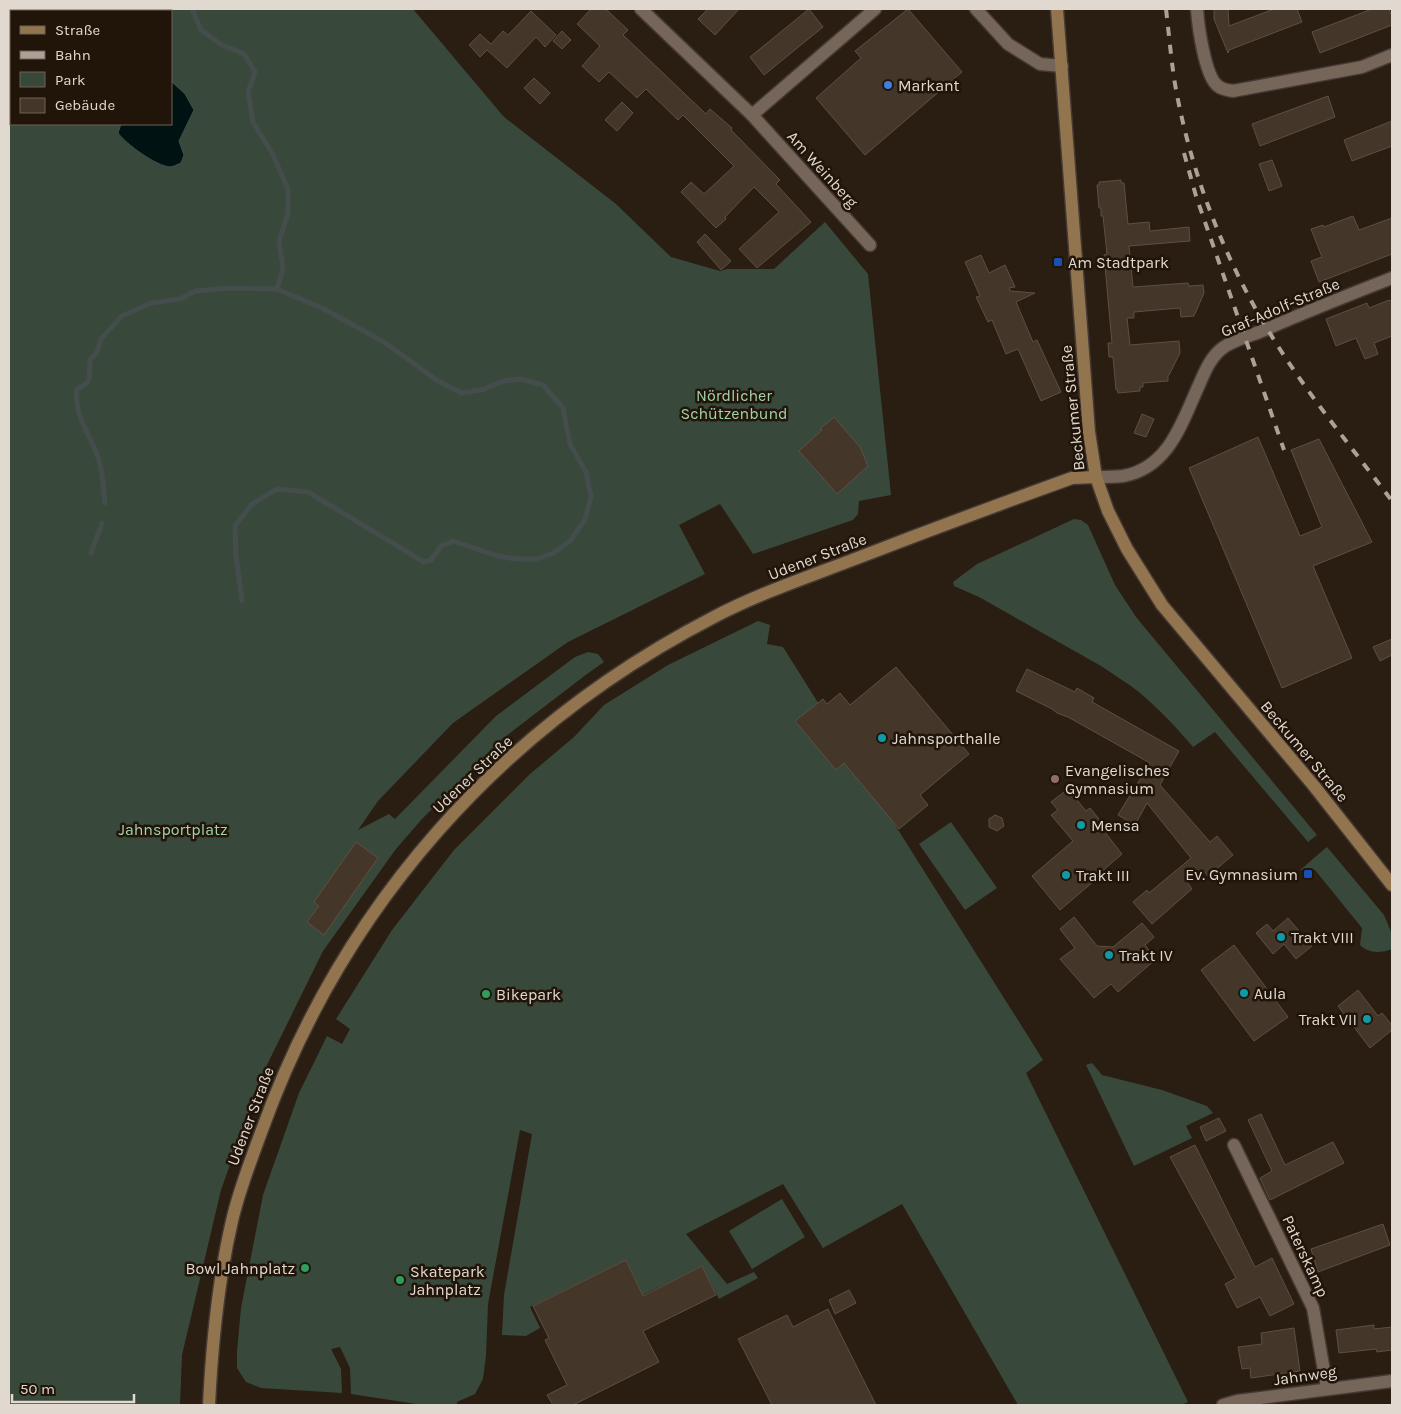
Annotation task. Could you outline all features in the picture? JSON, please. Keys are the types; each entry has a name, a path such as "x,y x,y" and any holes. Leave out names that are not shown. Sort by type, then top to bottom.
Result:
{"main road":[{"name":"Beckumer Straße","path":"1057,9 1089,432 1096,477 1108,511 1128,549 1162,605 1314,786 1392,885"},
{"name":"Udener Straße","path":"209,1405 211,1369 221,1282 232,1222 239,1194 279,1082 322,994 372,913 435,832 513,754 594,689 657,648 716,616 778,588 1072,478 1096,477"}],"street":[{"name":"Am Weinberg","path":"641,9 752,115 870,245"},
{"path":"752,115 875,9"},
{"path":"976,9 1008,44 1040,64 1062,66"},
{"path":"1197,9 1208,72 1217,86 1226,90 1233,91 1362,67 1392,55"},
{"name":"Graf-Adolf-Straße","path":"1096,477 1123,476 1144,468 1163,455 1176,438 1207,366 1223,348 1298,315 1392,278"},
{"name":"Paterskamp","path":"1234,1145 1313,1308 1327,1388"},
{"name":"Jahnweg","path":"1223,1405 1237,1401 1327,1388 1392,1381"}],"green space":[{"path":"9,9 413,9 504,117 616,204 671,257 720,271 727,269 774,269 825,222 868,274 891,495 859,501 858,514 853,520 753,554 720,504 679,525 705,574 568,642 453,723 378,801 358,830 389,814 395,819 496,716 575,657 588,652 598,654 604,662 502,739 422,819 396,849 323,951 262,1075 221,1190 182,1355 180,1405 9,1405"},
{"path":"1074,519 1081,520 1088,525 1115,585 1136,617 1317,835 1308,842 1215,732 1193,747 1154,706 1126,682 979,597 954,586 953,582 977,564"},
{"path":"758,621 770,625 767,644 783,647 1043,1060 1026,1073 1188,1402 1181,1405 1018,1405 902,1204 823,1248 783,1184 686,1234 727,1284 754,1272 758,1278 719,1299 702,1266 641,1296 634,1282 636,1280 626,1260 530,1307 540,1328 526,1336 502,1335 504,1295 532,1134 520,1130 488,1304 483,1379 475,1394 457,1402 457,1405 423,1405 351,1394 350,1368 340,1347 331,1349 341,1369 342,1393 261,1388 246,1382 237,1368 237,1351 241,1308 263,1195 299,1093 327,1036 342,1044 350,1029 336,1019 392,930 454,850 530,774 574,737 604,705 668,665"},
{"path":"951,822 997,888 965,910 919,844"},
{"path":"1327,847 1384,915 1392,934 1392,949 1375,952 1367,950 1360,945 1362,928 1315,870 1300,870"},
{"path":"1092,1063 1102,1075 1162,1090 1207,1106 1213,1113 1186,1126 1192,1138 1134,1166 1086,1065"},
{"path":"782,1199 805,1237 752,1269 729,1231"}],"shaded area":[{"path":"172,82 185,94 194,110 179,141 184,155 181,163 174,166 164,166 157,163 142,154 118,133 121,125 172,125"}],"building":[{"path":"591,9 606,9 628,30 623,35 706,114 710,109 732,128 731,130 780,180 776,184 811,222 757,268 739,249 779,212 754,187 716,228 681,192 691,182 704,194 734,166 683,115 678,120 646,89 637,98 609,72 599,82 582,66 600,46 577,24"},
{"path":"708,9 739,9 715,35 698,19"},
{"path":"809,9 823,27 764,75 750,57"},
{"name":"Markant","path":"908,9 962,72 865,155 816,98 861,58 855,51"},
{"path":"1214,9 1228,9 1229,26 1274,9 1297,9 1302,22 1229,50 1228,53 1214,19"},
{"path":"1372,9 1389,9 1392,16 1392,25 1320,53 1312,32"},
{"path":"531,11 556,35 545,47 536,37 507,68 487,50 480,57 469,45 480,34 491,44 503,31 508,35"},
{"path":"562,31 571,40 562,49 553,41"},
{"path":"534,78 550,93 540,104 524,88"},
{"path":"1328,96 1335,117 1260,146 1252,124"},
{"path":"622,102 633,113 617,131 605,120"},
{"path":"1392,121 1392,146 1352,161 1344,140"},
{"path":"1272,160 1282,186 1269,191 1259,164"},
{"path":"1121,180 1121,183 1124,183 1128,224 1149,222 1150,231 1189,227 1190,241 1129,246 1133,287 1188,283 1189,286 1203,285 1204,293 1194,316 1181,317 1180,308 1134,312 1134,318 1127,318 1130,345 1179,341 1180,353 1168,375 1168,381 1143,383 1140,391 1118,393 1116,390 1113,357 1109,357 1108,343 1112,343 1104,255 1107,254 1097,185 1099,185 1099,182"},
{"path":"1353,216 1359,230 1392,218 1392,254 1319,282 1311,261 1322,257 1311,229 1323,225 1324,227"},
{"path":"705,234 731,261 721,270 697,242"},
{"path":"981,255 989,273 1005,265 1015,287 1009,288 1010,291 1035,293 1016,302 1033,342 1037,340 1061,392 1041,401 1018,349 1006,354 992,320 988,322 976,297 980,296 965,262"},
{"path":"1392,300 1392,336 1374,343 1378,354 1365,359 1356,338 1336,346 1326,319 1367,303 1369,308"},
{"path":"1142,414 1154,419 1146,437 1134,433"},
{"path":"834,417 860,447 868,466 837,494 799,451"},
{"path":"1258,437 1300,536 1322,527 1291,450 1319,439 1372,542 1313,566 1352,658 1282,688 1189,468"},
{"path":"1392,639 1392,655 1380,661 1373,647"},
{"name":"Jahnsporthalle","path":"896,667 969,754 920,795 928,805 899,829 844,763 836,770 795,721 823,699 827,704 840,693 850,705"},
{"path":"1027,669 1075,692 1077,688 1094,698 1092,702 1179,751 1160,785 1210,842 1217,836 1233,855 1208,876 1203,870 1187,882 1192,889 1152,924 1133,902 1147,890 1149,893 1191,858 1147,803 1135,825 1118,815 1150,763 1068,717 1016,691"},
{"path":"1068,789 1086,811 1090,808 1107,829 1104,831 1122,854 1100,873 1101,875 1060,910 1032,876 1073,841 1051,815 1058,810 1051,802"},
{"path":"995,815 1002,818 1004,826 997,831 989,827 989,819"},
{"path":"356,842 378,858 324,935 307,922 319,906 314,902"},
{"name":"Trakt IV","path":"1074,917 1097,946 1113,947 1142,923 1154,937 1145,945 1156,959 1118,992 1111,984 1094,998 1060,959 1075,948 1060,929"},
{"name":"Trakt VIII","path":"1288,918 1312,946 1296,959 1284,944 1273,954 1256,933 1267,924 1273,931"},
{"name":"Aula","path":"1234,945 1288,1017 1254,1041 1201,970"},
{"name":"Trakt VII","path":"1358,990 1378,1016 1382,1013 1392,1025 1392,1030 1370,1048 1338,1006"},
{"path":"1261,1114 1285,1165 1333,1142 1344,1163 1270,1200 1260,1178 1272,1171 1248,1120"},
{"path":"1219,1118 1226,1131 1206,1141 1200,1127"},
{"path":"1195,1145 1255,1267 1272,1258 1294,1304 1270,1316 1260,1297 1237,1308 1225,1284 1236,1278 1170,1157"},
{"path":"1383,1224 1390,1245 1318,1272 1311,1249"},
{"path":"626,1260 643,1296 702,1266 716,1295 643,1331 659,1362 573,1405 553,1405 547,1395 567,1385 545,1340 549,1338 533,1306"},
{"path":"849,1290 856,1303 835,1314 829,1300"},
{"path":"828,1309 876,1405 772,1405 738,1339 787,1315 793,1327"},
{"path":"1374,1325 1374,1329 1392,1327 1392,1350 1377,1352 1376,1349 1339,1353 1336,1330"},
{"path":"1294,1328 1300,1371 1251,1378 1250,1368 1242,1369 1238,1347 1262,1344 1261,1333"}],"waterway":[{"path":"192,9 201,30 220,44 244,54 255,72 248,92 253,122 272,153 288,189 288,213 279,241 283,268 277,289"},
{"path":"105,503 100,464 79,414 77,389 86,384 89,379 90,360 97,352 101,339 122,316 151,303 180,299 195,291 230,288 277,289 324,309 384,342 438,381 461,393 482,390 503,381 521,379 543,385 563,408 570,444 586,472 591,497 585,520 570,541 554,553 536,559 516,559 497,556 453,541 441,546 431,560 424,562 308,492 277,489 252,504 235,526 236,556 242,601"},
{"path":"91,553 102,523"}],"railway":[{"path":"1166,9 1181,116 1199,180 1223,242 1252,302 1282,352 1312,396 1392,501"},
{"path":"1184,153 1196,196 1284,450"}],"place":[{"name":"Markant","path":"888,85"},
{"name":"Am Stadtpark","path":"1058,262"},
{"name":"Jahnsporthalle","path":"882,738"},
{"name":"Evangelisches Gymnasium","path":"1055,779"},
{"name":"Mensa","path":"1081,825"},
{"name":"Ev. Gymnasium","path":"1308,874"},
{"name":"Trakt III","path":"1066,875"},
{"name":"Trakt VIII","path":"1281,937"},
{"name":"Trakt IV","path":"1109,955"},
{"name":"Aula","path":"1244,993"},
{"name":"Bikepark","path":"486,994"},
{"name":"Trakt VII","path":"1367,1019"},
{"name":"Bowl Jahnplatz","path":"305,1268"},
{"name":"Skatepark Jahnplatz","path":"400,1280"}],"park label":[{"name":"Nördlicher Schützenbund","path":"734,404"},
{"name":"Jahnsportplatz","path":"173,829"}]}
